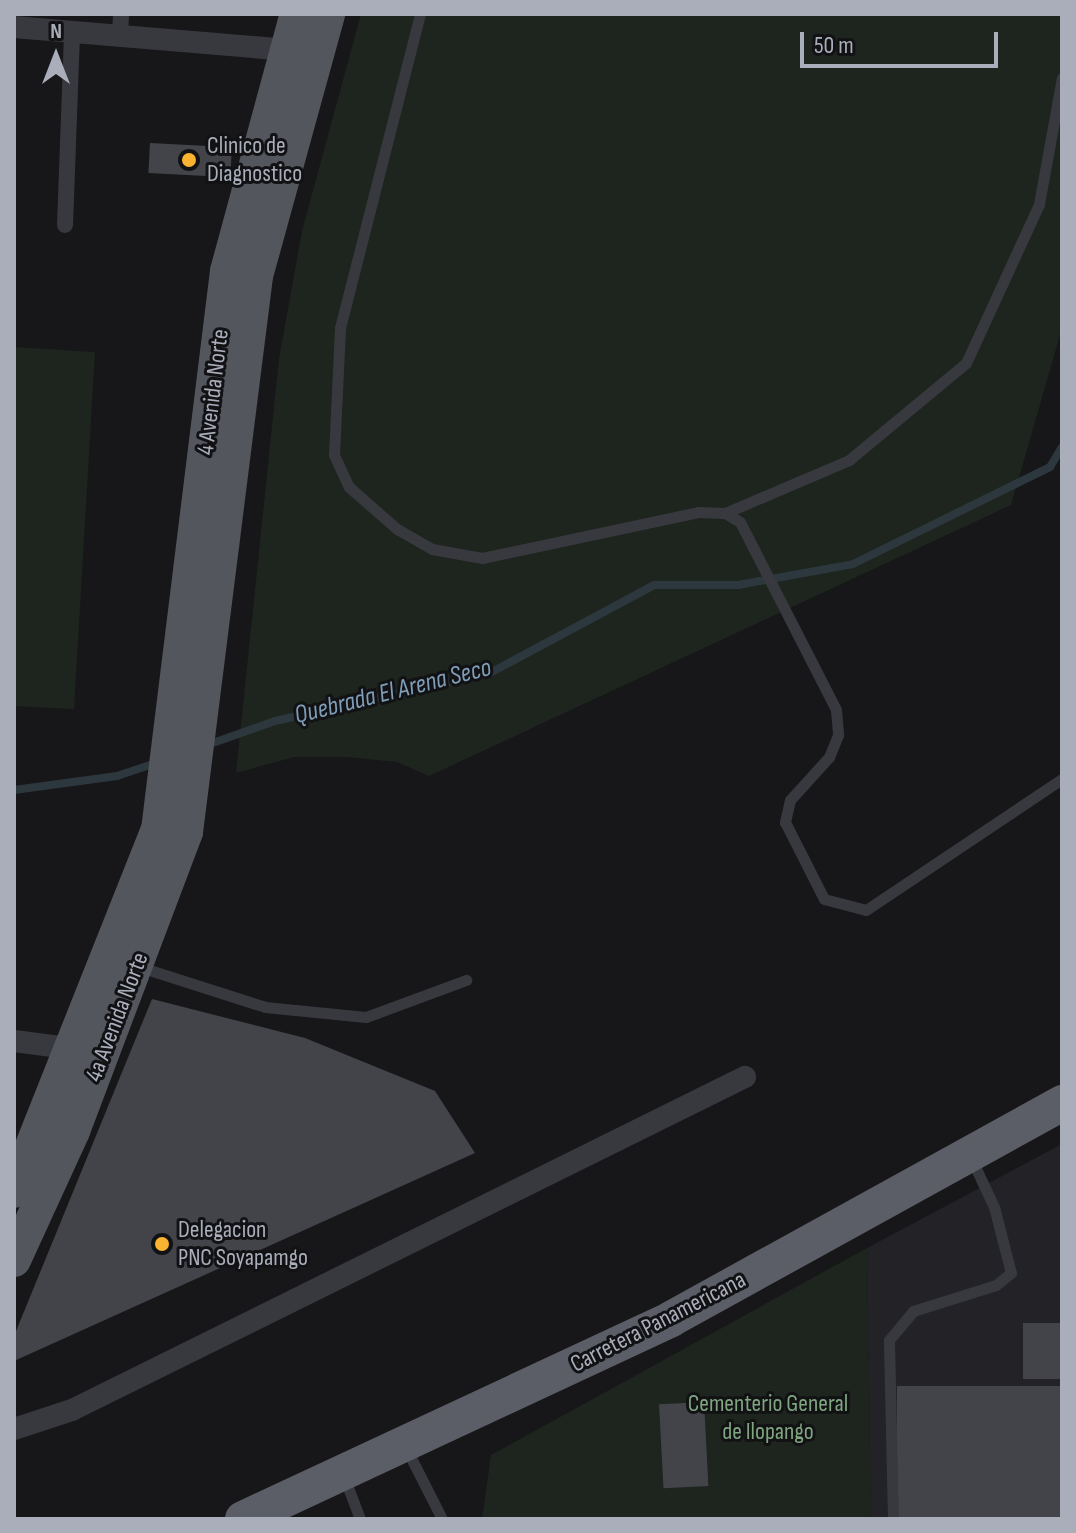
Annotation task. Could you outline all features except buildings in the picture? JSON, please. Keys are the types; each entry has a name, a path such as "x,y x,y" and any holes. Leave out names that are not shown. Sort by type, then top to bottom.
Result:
{"highway":[{"name":"Carretera Panamericana","path":"243,1519 344,1476 671,1319 1062,1103"}],"main road":[{"name":"4 Avenida Norte","path":"297,14 302,52"},
{"name":"4 Avenida Norte","path":"185,755 227,271 302,52 328,14"},
{"name":"4a Avenida Norte","path":"14,1260 104,1054 123,960 158,830 185,755"},
{"name":"4a Avenida Norte","path":"14,1191 68,1047 123,960"}],"street":[{"path":"14,27 72,32 120,25 302,52"},
{"path":"65,225 72,32"},
{"path":"14,1041 104,1054"},
{"path":"14,1429 72,1410 745,1077"}],"lane":[{"path":"420,14 340,328 334,455 349,487 432,549 482,558 698,512 725,513 849,460 966,363 1039,204 1062,78"},
{"path":"725,513 740,522 836,710 838,735 829,757 790,800 785,822 824,899 866,910 1062,779"},
{"path":"123,960 265,1007 366,1017 466,980"},
{"path":"893,1519 889,1340 913,1311 996,1285 1011,1273 994,1207 969,1154"},
{"path":"405,1447 442,1519"},
{"path":"344,1476 360,1519"}],"shaded area":[{"path":"1062,1144 1062,1519 871,1519 867,1248"}],"green space":[{"path":"361,14 1062,14 1062,328 1011,505 429,776 397,762 347,757 294,757 236,773 279,359 302,231"},
{"path":"14,347 95,352 74,709 14,706"},
{"name":"Cementerio General de Ilopango","path":"867,1248 871,1519 482,1519 491,1455"}],"waterway":[{"name":"Quebrada El Arena Seco","path":"207,745 275,721 490,673 654,585 738,585 853,564 1050,467 1062,447"},
{"name":"Quebrada El Arena Seco","path":"14,790 117,776 156,763"}],"place":[{"name":"Clinico de Diagnostico","path":"189,160"},
{"name":"Delegacion PNC Soyapamgo","path":"162,1244"}]}
